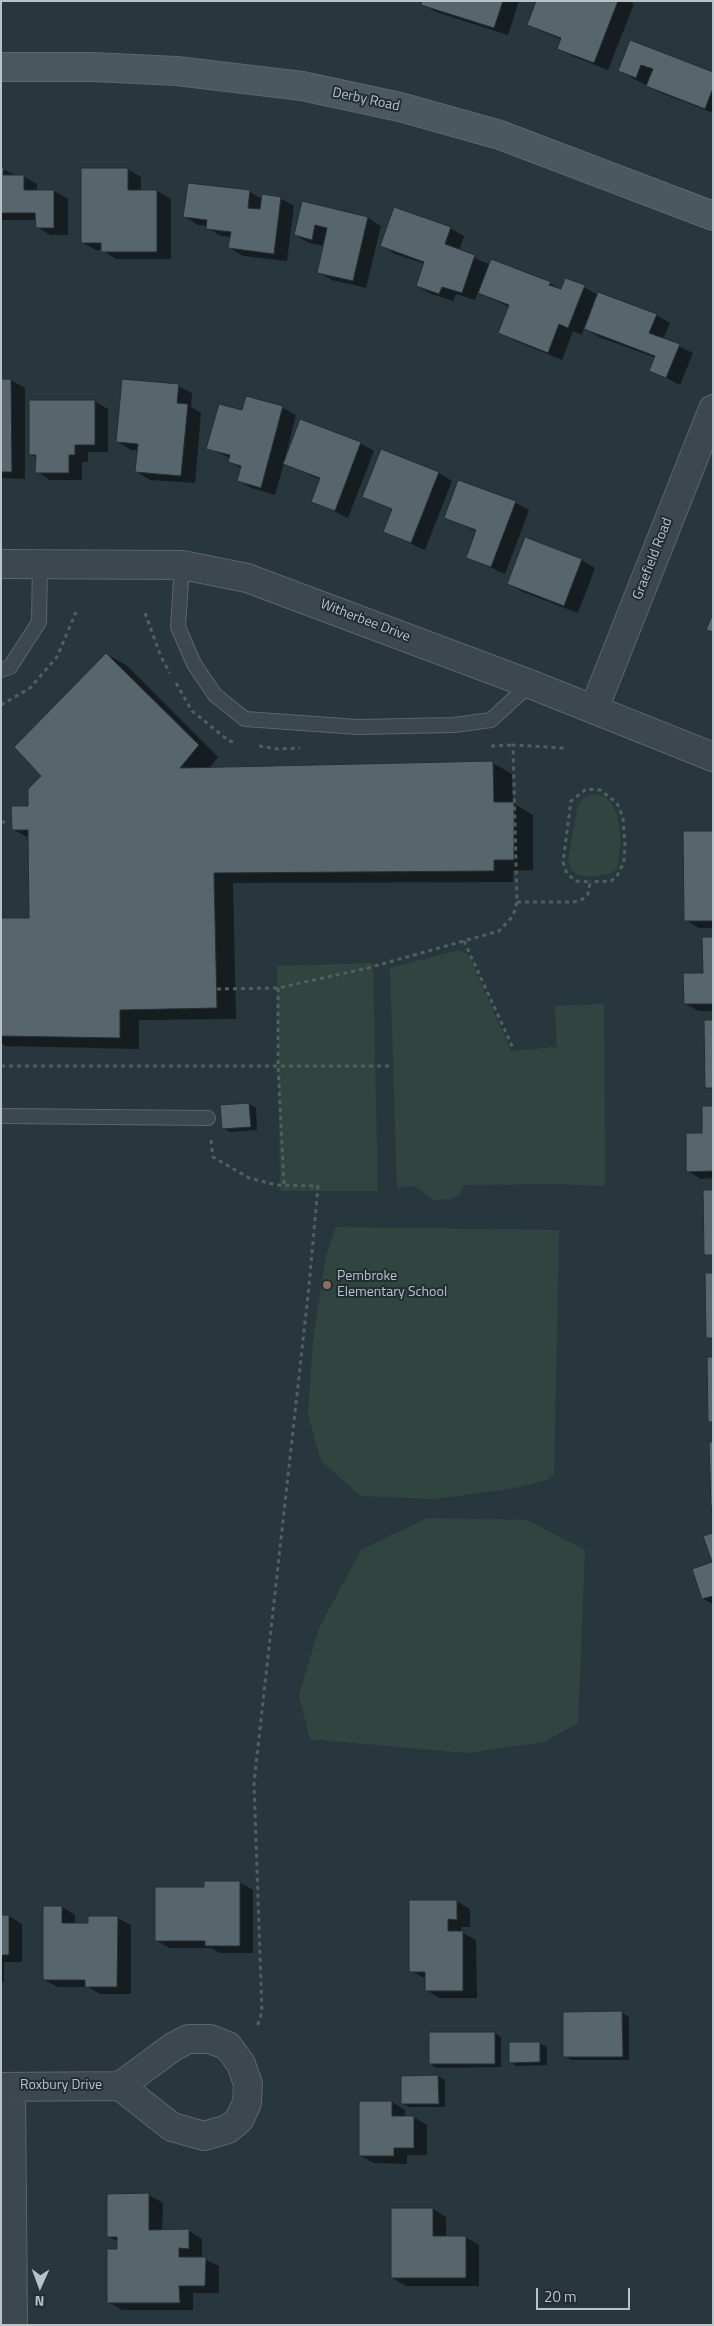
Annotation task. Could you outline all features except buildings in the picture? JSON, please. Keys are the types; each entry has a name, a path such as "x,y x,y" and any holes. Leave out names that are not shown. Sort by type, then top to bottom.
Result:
{"street":[{"name":"Derby Road","path":"1,67 93,67 177,71 252,78 312,88 400,107 500,135 713,216"},
{"name":"Graefield Road","path":"594,710 713,409"},
{"name":"Witherbee Drive","path":"1,564 182,565 218,571 276,587 530,684 713,757"},
{"name":"Roxbury Drive","path":"6,2087 120,2086"},
{"path":"6,2087 13,2325"}],"lane":[{"path":"1,670 10,667 39,622 40,563"},
{"path":"182,565 178,627 194,664 215,695 245,719 358,727 454,725 491,720 530,684"},
{"path":"1,1116 208,1118"}],"path":[{"path":"1,704 30,688 57,657 76,612"},
{"path":"217,989 278,988 368,968 499,931 513,916 516,902 513,745 564,748"},
{"path":"586,789 600,790 617,803 623,818 625,845 624,862 617,876 611,881 590,882 576,881 567,874 563,862 571,801 586,789"},
{"path":"1,822 8,822"},
{"path":"516,902 574,902 583,899 588,894 590,882"},
{"path":"464,941 513,1048"},
{"path":"278,988 278,1065 284,1185"},
{"path":"1,1066 278,1065 345,1068 392,1066"},
{"path":"208,1118 213,1157 249,1178 284,1185 318,1186 309,1286 254,1783 262,2012 257,2027"}],"green space":[{"path":"592,794 603,796 611,802 618,817 621,840 617,869 609,874 591,877 577,875 570,868 568,859 578,805 584,798"},
{"path":"459,950 468,954 511,1051 557,1047 555,1006 604,1004 605,1186 556,1184 465,1185 459,1195 451,1199 434,1200 414,1186 397,1188 390,968"},
{"path":"373,963 378,1191 280,1191 277,966"},
{"path":"336,1227 559,1230 554,1474 547,1480 510,1489 434,1499 361,1496 321,1461 308,1414 313,1340 326,1257"},
{"path":"427,1518 527,1520 585,1550 578,1723 544,1742 466,1753 310,1739 299,1695 319,1628 361,1550"}],"place":[{"name":"Pembroke Elementary School","path":"327,1285"}]}
